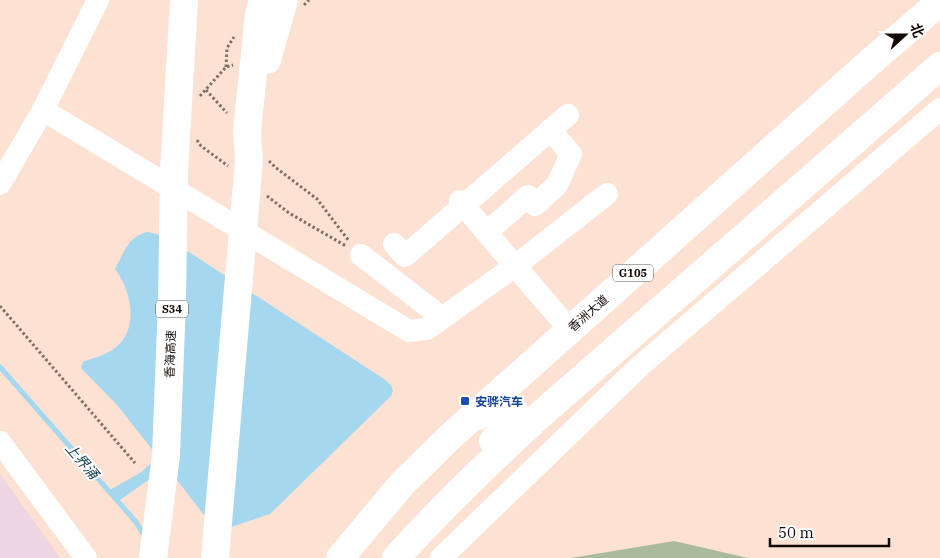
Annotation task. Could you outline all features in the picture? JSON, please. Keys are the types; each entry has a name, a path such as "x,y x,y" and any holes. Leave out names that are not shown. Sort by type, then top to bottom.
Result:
{"highway":[{"name":"S34","path":"181,58 184,0"},
{"path":"181,58 201,0"},
{"path":"215,558 249,160 239,124 263,0"},
{"path":"239,124 284,0"},
{"name":"香洲大道","path":"340,558 402,484 466,422 940,2"},
{"name":"香海高速","path":"153,558 166,455 172,302 174,171 181,58"},
{"path":"396,558 488,462 940,66"},
{"path":"454,496 463,471 513,422 515,413 512,406 507,403 487,410 466,422"}],"street":[{"path":"0,184 43,110 98,0"},
{"path":"441,558 640,366 940,109"},
{"path":"43,110 409,331 427,329 515,266 607,194"},
{"path":"394,244 405,256 462,203 568,115"},
{"path":"487,232 557,185 571,154 550,130"},
{"path":"462,203 570,330"},
{"path":"361,255 440,316"},
{"path":"0,442 86,558"}],"path":[{"path":"206,90 239,124"},
{"path":"268,160 274,167 317,199 361,255"},
{"path":"0,306 134,463"}],"shaded area":[{"path":"0,474 60,558 0,558"}],"green space":[{"path":"674,541 748,558 571,558"}],"water":[{"path":"147,232 157,234 192,254 391,385 393,391 391,396 270,514 228,528 207,519 167,467 117,502 108,491 140,473 158,457 118,406 81,368 83,362 115,348 128,331 130,320 129,298 115,269 131,241 135,237"}],"waterway":[{"name":"上界涌","path":"0,367 136,522 145,537"}],"place":[{"name":"安骅汽车","path":"465,401"}]}
